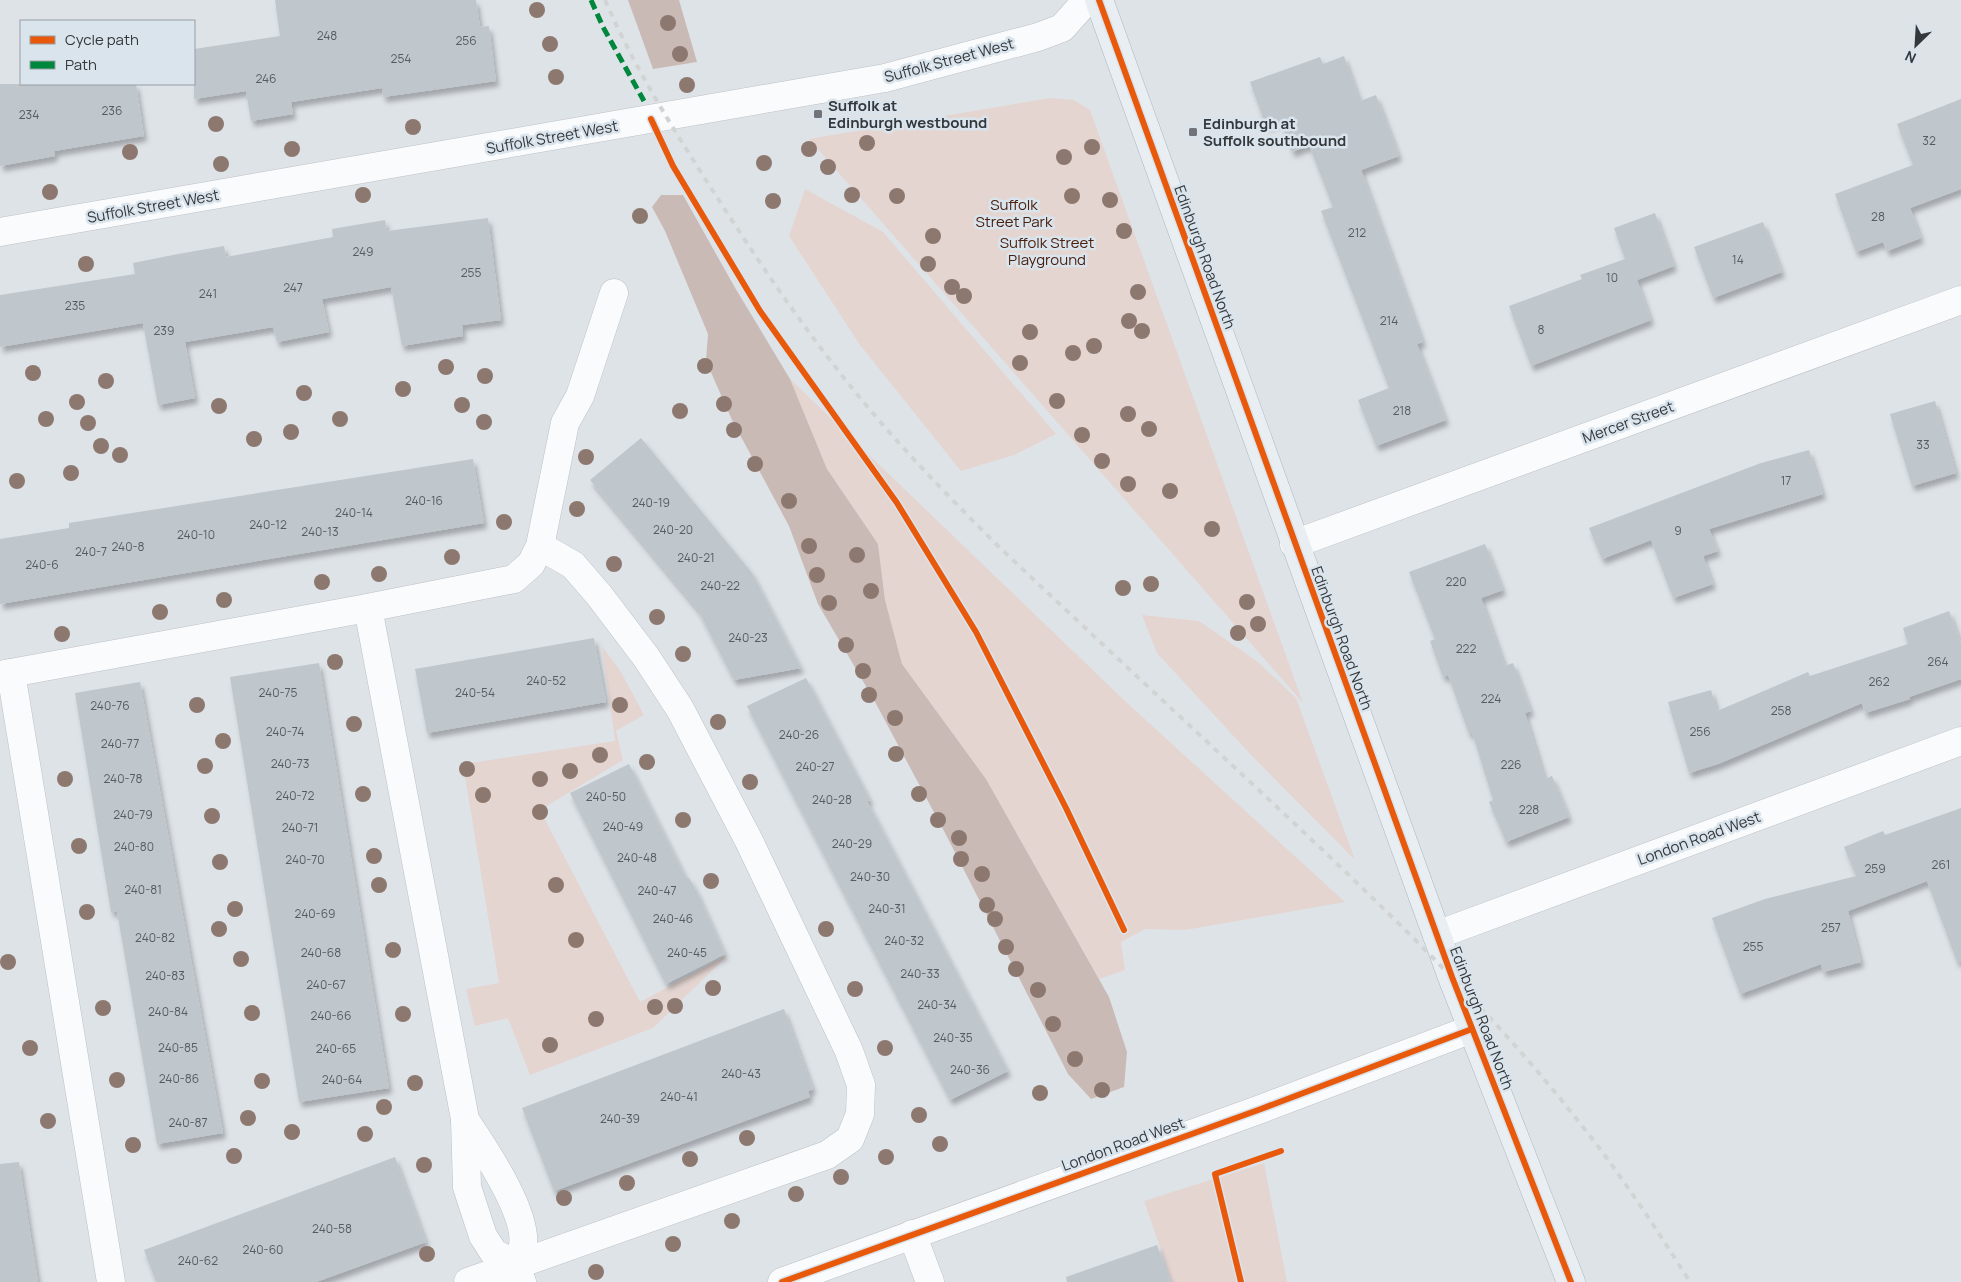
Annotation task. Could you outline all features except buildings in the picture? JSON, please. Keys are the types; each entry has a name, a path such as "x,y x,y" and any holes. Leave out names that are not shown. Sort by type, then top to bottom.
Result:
{"main road":[{"name":"Edinburgh Road North","path":"1099,0 1294,544 1437,935 1571,1282"}],"street":[{"name":"Suffolk Street West","path":"0,232 885,78 1038,37 1062,28 1087,0"},
{"path":"111,1282 5,674 368,608 514,579 530,564 540,546 564,423 580,396 614,293"},
{"name":"Mercer Street","path":"1294,544 1961,300"},
{"path":"468,1282 518,1273 828,1155 850,1139 860,1114 861,1085 849,1051 748,841 680,709 646,657 599,595 573,565 540,546"},
{"path":"368,608 465,1118 467,1187 483,1236 494,1253 518,1273"},
{"name":"London Road West","path":"1437,935 1961,741"},
{"name":"London Road West","path":"782,1282 1261,1108 1472,1029"},
{"path":"465,1118 500,1173 522,1225 523,1249 518,1273"},
{"path":"912,1234 930,1282"}],"green space":[{"name":"Suffolk Street Park","path":"1050,98 1074,100 1090,110 1303,703 809,139"},
{"path":"805,189 883,232 1056,434 1014,455 961,471 860,345 789,236"},
{"path":"790,379 1125,701 1345,902 1185,930 1145,929 1121,942 1125,970 1099,979 986,779 902,664 885,600 878,544 827,469"},
{"path":"1142,615 1199,621 1258,662 1296,698 1355,860 1252,756 1157,653"},
{"path":"602,646 621,672 644,715 616,731 623,760 540,810 640,1002 728,955 653,1028 530,1075 508,1018 475,1026 466,989 499,983 463,764 615,741"},
{"path":"1264,1163 1287,1282 1172,1282 1144,1201"}],"shaded area":[{"path":"628,0 679,0 697,62 653,69"},
{"path":"661,195 683,195 734,286 790,379 827,469 878,544 885,600 902,664 986,779 1109,997 1127,1052 1124,1087 1091,1099 1068,1074 944,831 874,700 818,604 789,526 732,420 706,361 708,334 665,231 652,207"}],"railway":[{"path":"605,0 628,49 655,97 729,216 797,316 869,409 923,469 998,546 1389,914 1471,998 1549,1085 1600,1149 1640,1205 1690,1282"}],"marked path":[{"path":"591,0 603,27 644,101"}],"cycle path":[{"path":"1099,0 1452,977 1571,1282"},
{"path":"651,119 673,166 760,311 897,503 976,632 1066,808 1124,930"},
{"path":"782,1282 1261,1109 1472,1029"},
{"path":"1241,1282 1215,1174 1281,1151"}],"place":[{"name":"Suffolk at Edinburgh westbound","path":"818,114"},
{"name":"Edinburgh at Suffolk southbound","path":"1193,132"}],"park label":[{"name":"Suffolk Street Playground","path":"1047,250"}]}
